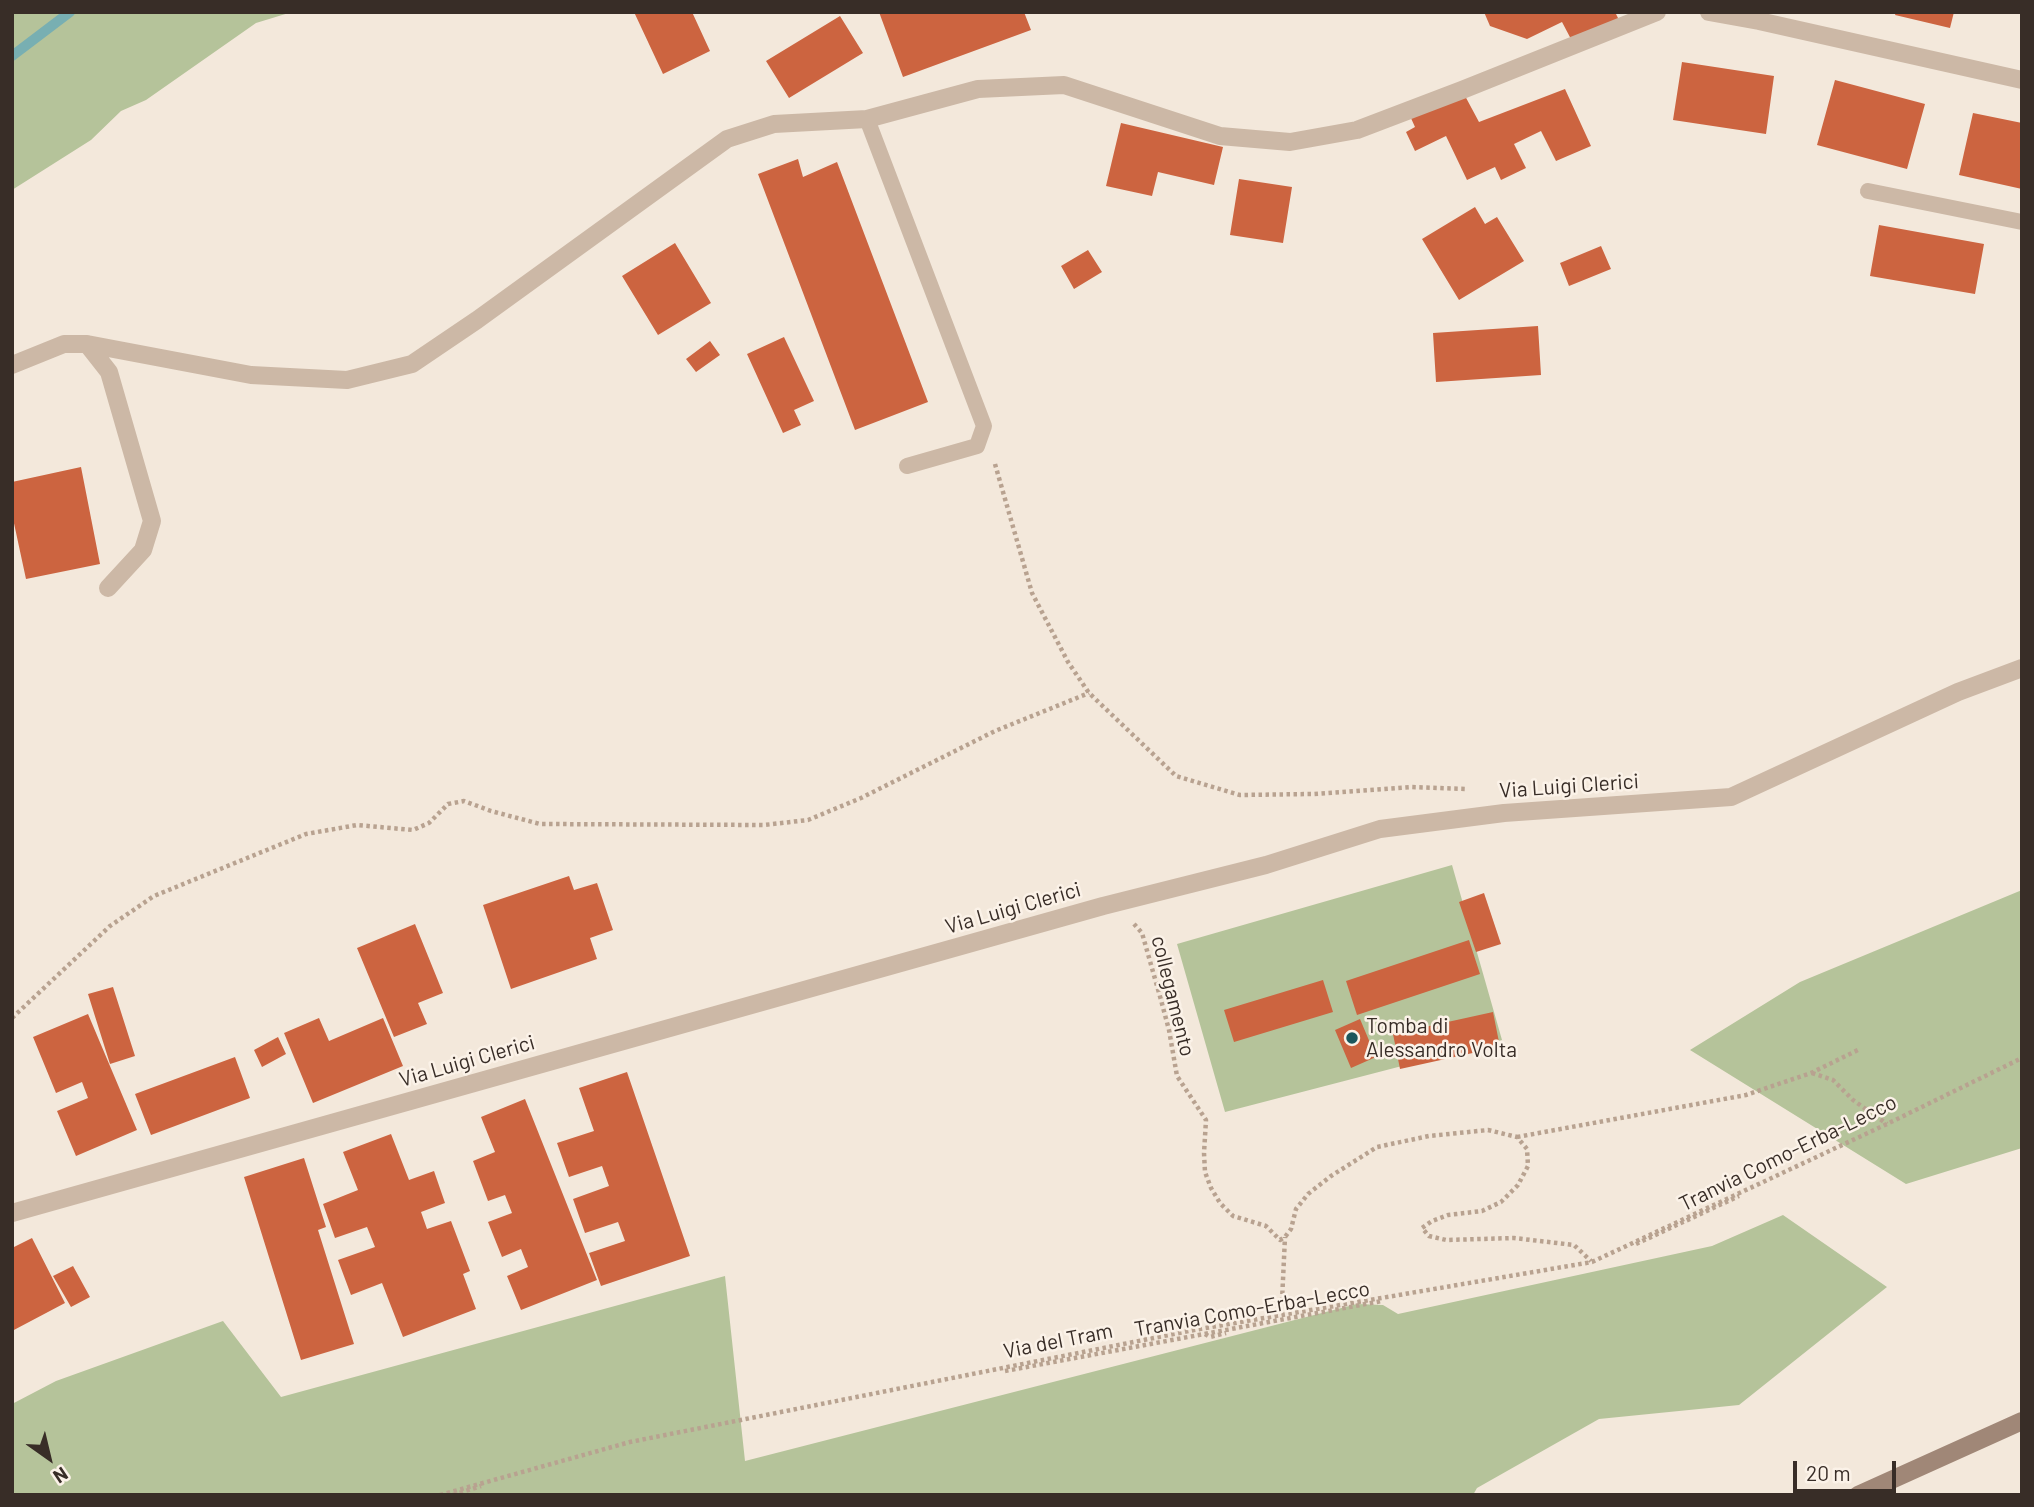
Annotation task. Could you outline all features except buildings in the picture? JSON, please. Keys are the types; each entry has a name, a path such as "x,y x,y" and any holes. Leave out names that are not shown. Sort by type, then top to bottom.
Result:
{"street":[{"path":"12,365 64,344 87,344 251,375 347,380 412,364 727,139 774,124 867,119 978,89 1064,85 1220,136 1290,142 1357,130 1657,12"},
{"path":"1709,12 2022,80"},
{"path":"87,344 110,372 152,520 143,550 108,588"},
{"name":"Via Luigi Clerici","path":"12,1213 1103,906 1266,865 1380,829 1504,813 1731,797 1958,692 2022,668"},
{"path":"1857,1495 2022,1421"}],"lane":[{"path":"867,119 984,426 977,446 907,466"},
{"path":"1868,191 2022,222"}],"path":[{"path":"984,426 1032,593 1068,662 1089,693 1176,776 1240,796 1412,787 1471,789"},
{"path":"12,1018 110,926 154,896 306,834 357,825 413,830 429,823 448,804 464,801 540,824 764,825 808,820 861,798 995,731 1089,693"},
{"name":"collegamento","path":"1103,906 1131,921 1142,933 1169,1030 1177,1076 1206,1120 1205,1172 1220,1203 1233,1216 1266,1226 1280,1240 1285,1237"},
{"path":"1282,1301 1285,1237 1292,1229 1296,1209 1308,1194 1331,1176 1377,1147 1429,1136 1488,1130 1517,1137 1746,1095 1811,1073 1860,1049"},
{"name":"Via del Tram","path":"440,1495 630,1442 1194,1330 1592,1262 1887,1124 2022,1056"},
{"name":"Tranvia Como-Erba-Lecco","path":"453,1495 657,1435 1535,1273 1600,1257 1651,1238 1712,1209 2022,1056"},
{"path":"1811,1073 1833,1080 1853,1100 1887,1124"},
{"path":"1517,1137 1527,1149 1528,1166 1518,1185 1501,1202 1482,1211 1448,1215 1422,1228 1429,1236 1446,1240 1514,1238 1574,1245 1592,1262"},
{"path":"1194,1330 1210,1336 1279,1322"}],"green space":[{"path":"12,12 292,12 256,23 146,100 121,111 91,140 12,190"},
{"path":"1452,865 1502,1040 1225,1112 1177,944"},
{"path":"2022,890 2022,1148 1906,1184 1690,1050 1800,982"},
{"path":"1783,1215 1887,1287 1739,1405 1599,1419 1477,1488 1473,1495 12,1495 12,1404 56,1381 223,1321 281,1397 725,1276 745,1461 1357,1304 1383,1305 1398,1314 1712,1246"}],"waterway":[{"path":"12,56 70,12"}],"place":[{"name":"Tomba di Alessandro Volta","path":"1352,1038"}]}
